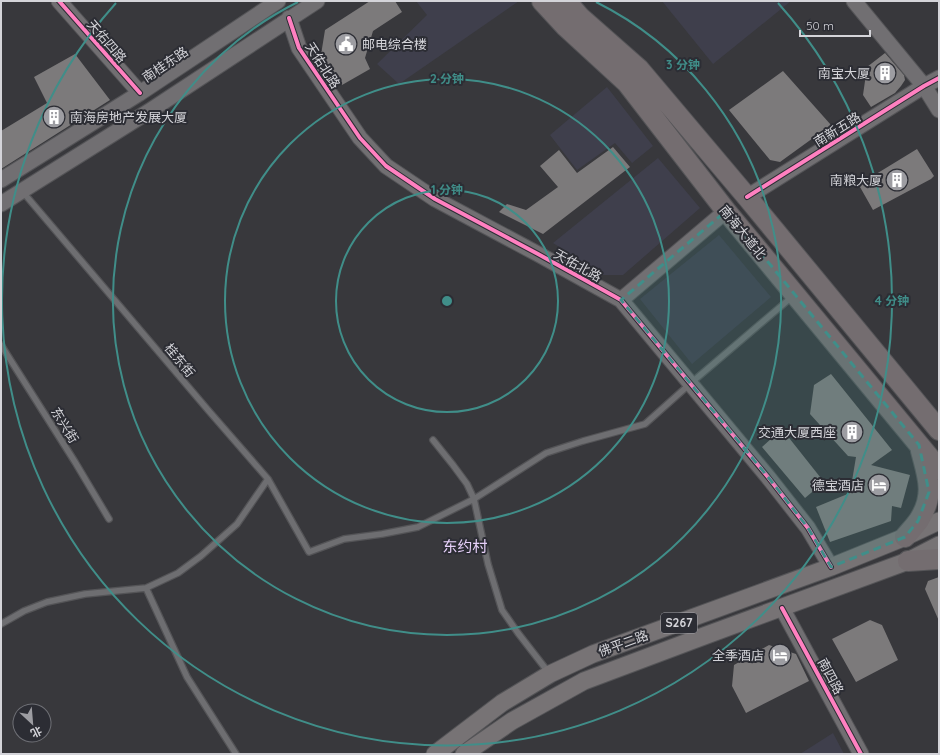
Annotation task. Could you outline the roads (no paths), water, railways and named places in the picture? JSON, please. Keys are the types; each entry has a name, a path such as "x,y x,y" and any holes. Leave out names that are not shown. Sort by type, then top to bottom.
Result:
{"highway":[{"name":"南海大道北","path":"542,1 566,28 627,82 726,212 939,469"},
{"name":"南海大道北","path":"566,1 580,17 639,69 747,197 939,430"},
{"path":"904,537 918,521 925,508 930,492 919,445"},
{"path":"908,561 939,559"}],"main road":[{"name":"佛平二路","path":"435,754 502,703 550,674 593,654 831,567 939,521"},
{"name":"佛平二路","path":"464,754 512,721 584,681 908,561 939,545"}],"street":[{"name":"天佑四路","path":"59,1 140,93"},
{"name":"南桂东路","path":"1,180 140,93 278,1"},
{"path":"1,204 151,110 317,1"},
{"path":"854,1 924,86 939,110"},
{"name":"天佑北路","path":"289,18 299,48 360,138 386,166 435,199 621,300 768,477 808,528 831,567"},
{"name":"南新五路","path":"747,197 939,78"},
{"path":"621,300 726,212"},
{"name":"南四路","path":"782,608 861,754"}],"lane":[{"name":"桂东街","path":"22,191 268,479 309,552 344,539 418,527 474,499"},
{"path":"474,499 546,454 583,441 645,424 795,295"},
{"name":"东兴街","path":"1,345 109,519"},
{"path":"433,440 453,465 474,499 488,564 502,610 550,674"},
{"path":"1,624 24,611 47,602 85,594 146,588 178,573 201,556 237,524 268,479"},
{"path":"146,588 187,677 236,754"}],"place":[{"name":"邮电综合楼","path":"346,44"},
{"name":"南宝大厦","path":"885,73"},
{"name":"南海房地产发展大厦","path":"54,117"},
{"name":"南粮大厦","path":"897,180"},
{"name":"交通大厦西座","path":"852,432"},
{"name":"德宝酒店","path":"879,485"},
{"name":"全季酒店","path":"780,655"}],"district":[{"name":"东约村","path":"465,547"}]}
